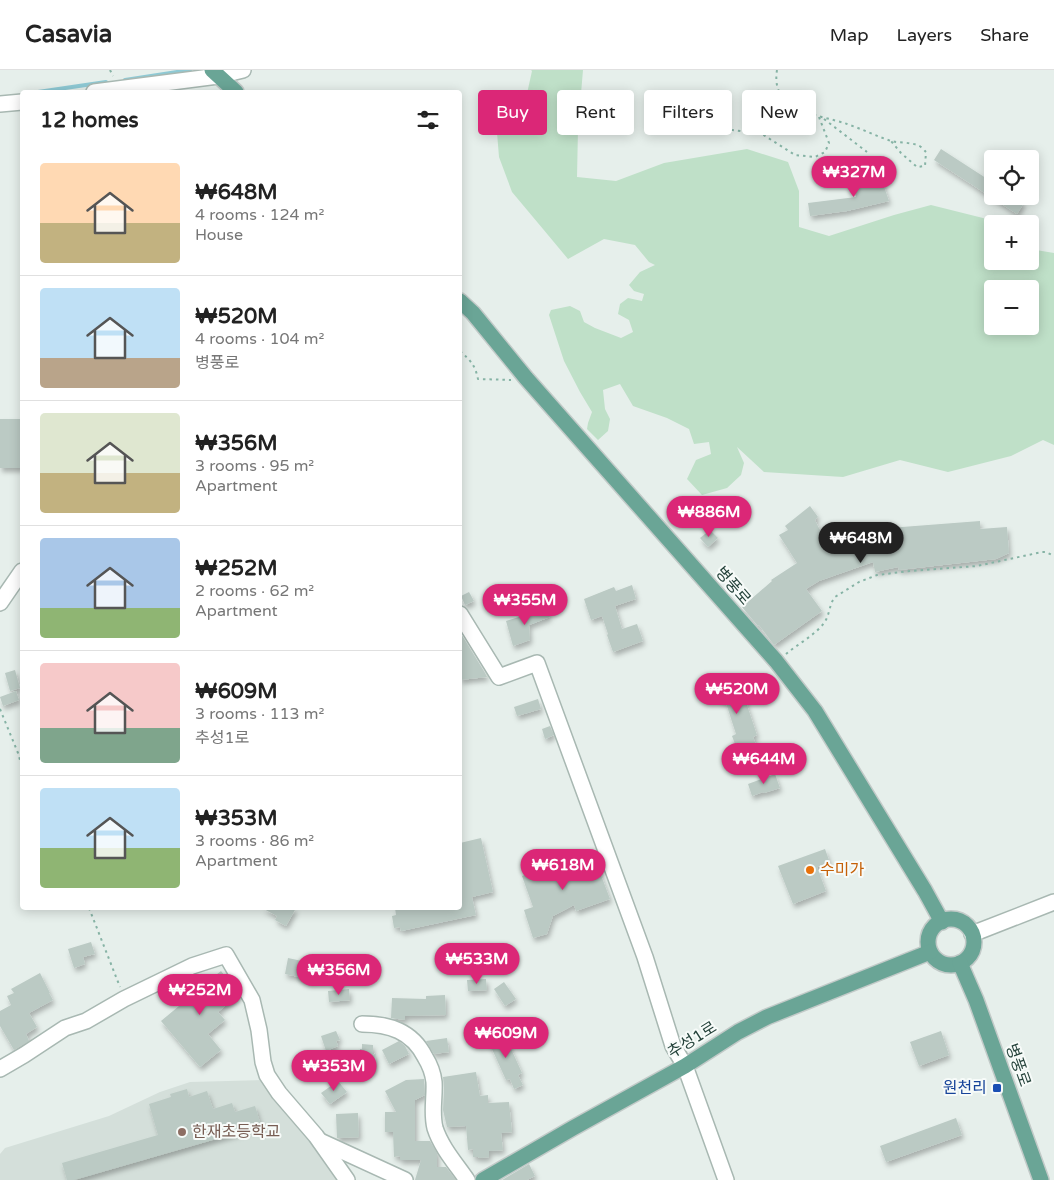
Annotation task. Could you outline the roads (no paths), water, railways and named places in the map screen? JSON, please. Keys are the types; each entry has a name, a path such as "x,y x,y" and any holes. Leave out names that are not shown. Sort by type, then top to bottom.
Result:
{"main road":[{"path":"215,73 234,90"},
{"name":"병풍로","path":"462,303 473,313 526,378 776,662 815,711 942,922"},
{"path":"945,920 960,922 972,934 974,946 971,953 960,963 953,965 938,962 930,952 929,935 938,924 945,920"},
{"name":"추성1로","path":"483,1180 685,1066 738,1032 767,1017 930,952"},
{"name":"병풍로","path":"960,963 975,996 1041,1180"}],"street":[{"path":"107,90 243,70"},
{"path":"0,104 20,102"},
{"path":"0,604 20,574"},
{"path":"462,617 499,677 537,663 645,957 673,1046 685,1066 726,1180"},
{"path":"972,934 1054,902"},
{"path":"0,1069 65,1028 86,1021 124,999 192,966 226,955 252,1000 267,1075 279,1093 319,1141 346,1180"},
{"path":"362,1024 394,1028 412,1038 424,1054 434,1081 433,1106 436,1129 446,1149 467,1180"},
{"path":"319,1141 405,1180"}],"waterway":[{"path":"125,80 190,70"},
{"path":"52,90 106,82"}],"place":[{"name":"수미가","path":"810,870"},
{"name":"원천리","path":"997,1088"},
{"name":"한재초등학교","path":"182,1132"}]}
